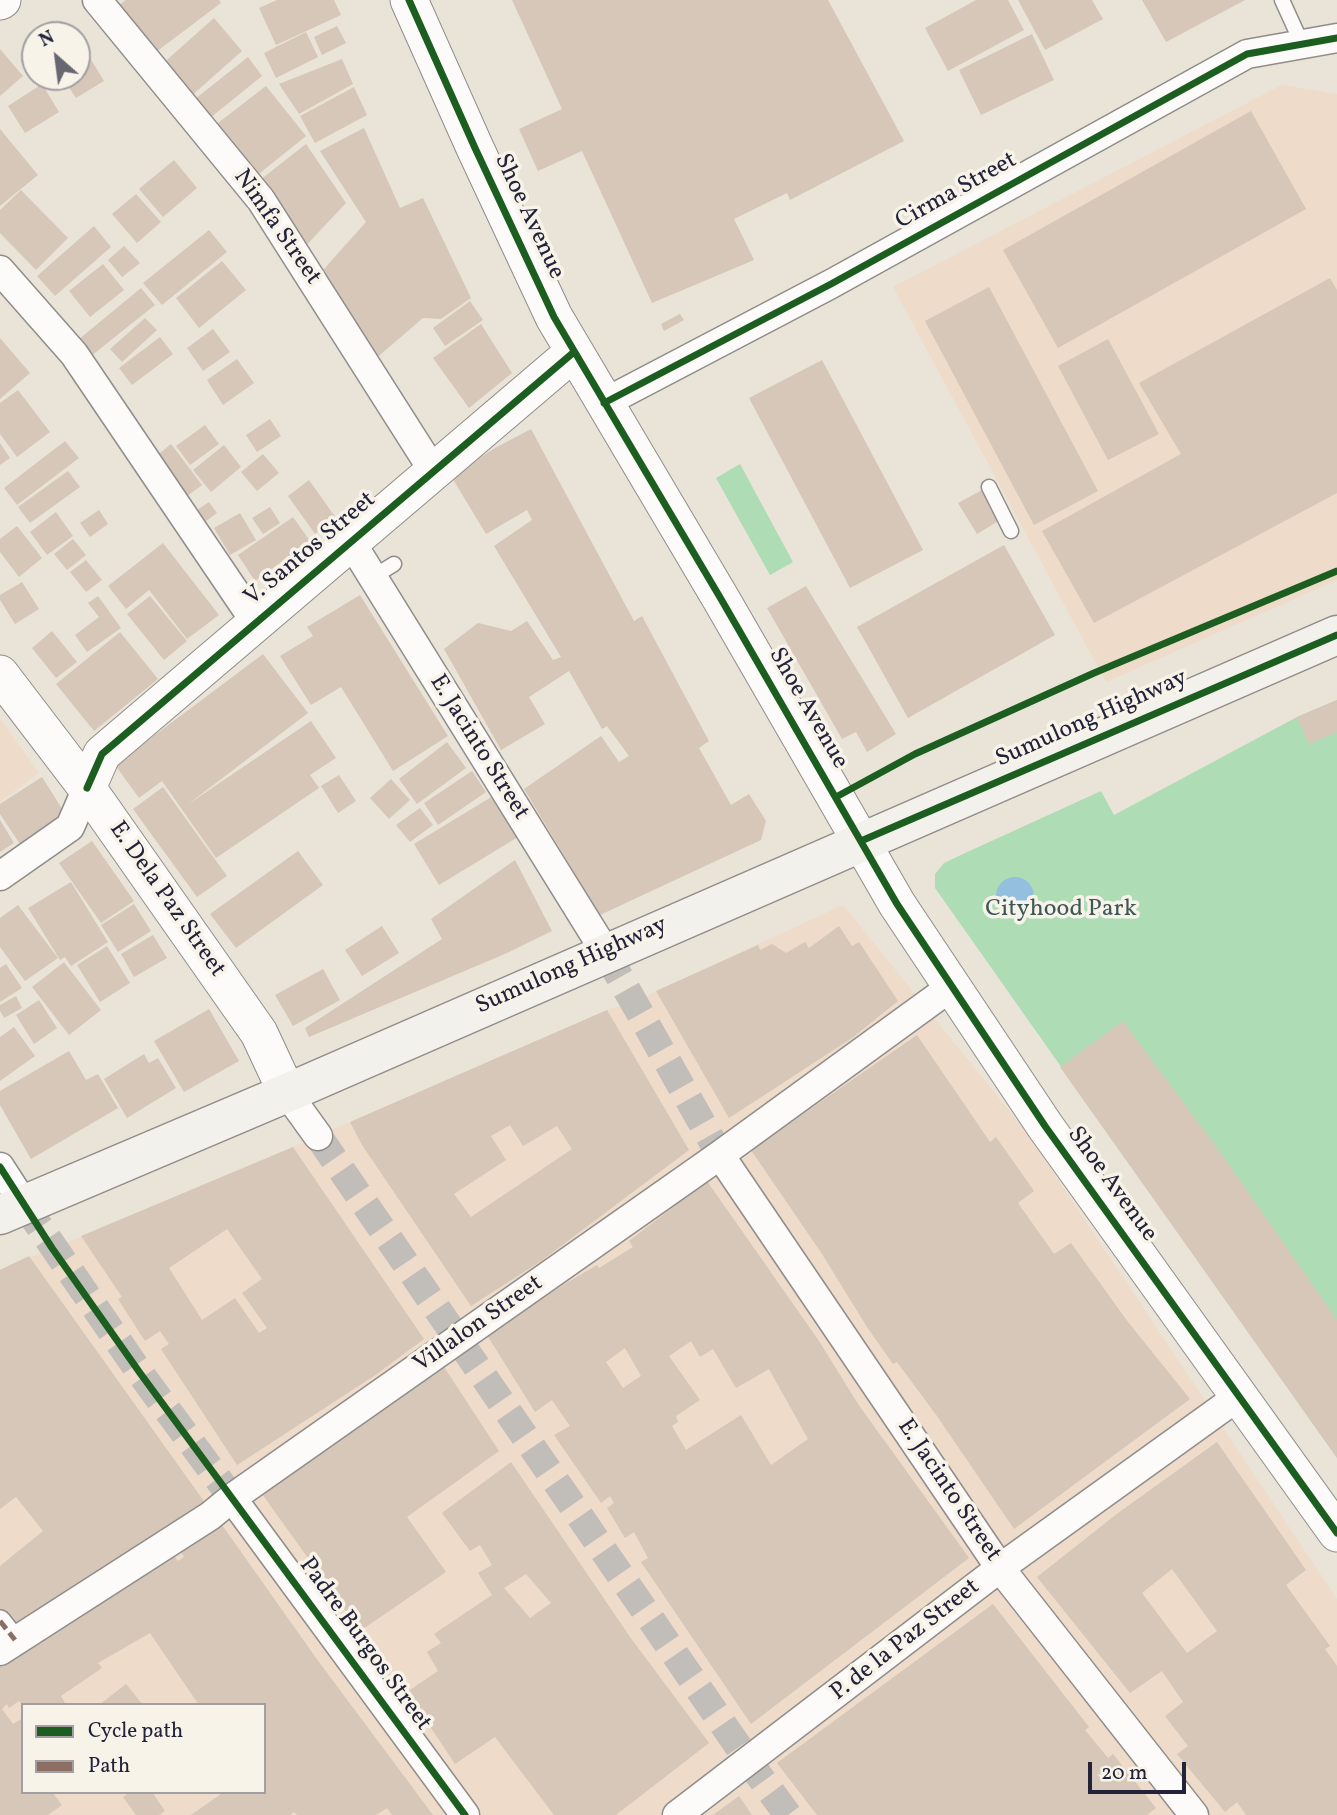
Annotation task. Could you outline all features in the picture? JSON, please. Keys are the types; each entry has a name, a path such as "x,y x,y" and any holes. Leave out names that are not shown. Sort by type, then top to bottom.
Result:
{"main road":[{"name":"Sumulong Highway","path":"12,1210 287,1093 1337,635"}],"street":[{"name":"Nimfa Street","path":"97,0 261,200 434,472"},
{"name":"Shoe Avenue","path":"409,0 554,317 897,904 1045,1126 1337,1533"},
{"name":"Cirma Street","path":"604,404 844,277 1247,54 1337,38"},
{"path":"0,270 74,354 256,623"},
{"name":"V. Santos Street","path":"0,876 70,827 103,754 574,352"},
{"name":"E. Jacinto Street","path":"351,542 383,570 606,953"},
{"name":"E. Dela Paz Street","path":"0,674 87,788 260,1033 287,1093 318,1136"},
{"name":"Villalon Street","path":"5,1637 210,1516 720,1155 951,987"},
{"name":"E. Jacinto Street","path":"720,1155 1000,1568 1194,1815"},
{"path":"0,1167 12,1210"},
{"name":"P. de la Paz Street","path":"677,1815 1000,1568 1239,1396"},
{"name":"Padre Burgos Street","path":"232,1498 465,1815"}],"lane":[{"path":"1282,0 1302,44"},
{"path":"989,487 1011,531"}],"shaded area":[{"path":"1282,85 1337,94 1337,580 1106,682 893,287"},
{"path":"0,719 39,773 0,802"},
{"path":"843,905 1027,1133 1337,1599 1337,1815 0,1815 0,1270 199,1188 607,1010 633,1002"}],"green space":[{"path":"740,464 793,562 770,575 716,478"},
{"name":"Cityhood Park","path":"1337,700 1337,1458 935,888 935,874 944,863 1101,791 1114,815 1297,717"}],"water":[{"path":"1015,877 1028,883 1034,896 1028,909 1015,915 1002,909 996,896 1002,883"}],"building":[{"path":"126,0 219,0 221,3 156,52 119,5"},
{"path":"277,0 334,0 341,15 276,45 259,8"},
{"path":"512,0 828,0 904,141 790,200 787,193 734,219 754,260 652,303 582,151 538,171 519,129 562,109"},
{"path":"976,0 1008,0 1024,30 948,71 925,28"},
{"path":"1018,0 1092,0 1103,19 1045,50"},
{"path":"1142,0 1245,0 1166,42"},
{"path":"214,18 242,51 189,98 160,66"},
{"path":"337,26 346,43 322,55 314,37"},
{"path":"306,32 318,57 276,78 264,53"},
{"path":"1032,34 1054,80 981,115 959,70"},
{"path":"0,49 21,74 21,78 0,96"},
{"path":"248,57 262,76 210,118 195,99"},
{"path":"342,59 353,84 299,114 279,84"},
{"path":"91,60 104,81 91,89"},
{"path":"266,86 306,136 255,177 214,126"},
{"path":"354,87 367,115 315,143 300,116"},
{"path":"31,91 46,91 59,112 25,133 8,106"},
{"path":"71,91 88,91 76,98"},
{"path":"1251,111 1306,209 1058,348 1003,250"},
{"path":"364,128 400,208 423,198 471,298 441,319 423,318 367,366 315,279 366,222 320,151"},
{"path":"0,129 38,175 0,206"},
{"path":"306,144 346,203 301,251 260,180"},
{"path":"174,160 197,188 163,217 139,189"},
{"path":"21,190 68,238 36,270 0,233 0,210"},
{"path":"136,194 161,222 137,243 112,214"},
{"path":"94,226 111,247 55,296 37,276"},
{"path":"209,230 227,252 162,305 143,283"},
{"path":"124,246 140,263 122,277 108,260"},
{"path":"222,261 246,290 199,328 176,298"},
{"path":"103,264 124,290 90,317 69,291"},
{"path":"1330,278 1337,290 1337,493 1094,623 1042,531 1181,454 1139,383"},
{"path":"989,287 1098,491 1034,525 925,321"},
{"path":"141,288 155,305 91,356 78,340"},
{"path":"470,301 483,320 445,346 433,328"},
{"path":"680,314 684,320 664,331 661,324"},
{"path":"145,318 157,330 122,362 110,349"},
{"path":"481,324 512,373 469,408 433,358"},
{"path":"213,329 230,352 203,371 187,348"},
{"path":"160,337 173,354 132,385 119,368"},
{"path":"0,338 30,373 0,399"},
{"path":"1108,339 1159,434 1108,460 1058,366"},
{"path":"237,359 254,383 223,405 207,380"},
{"path":"822,360 923,550 850,588 749,398"},
{"path":"18,390 50,432 17,457 0,434 0,403"},
{"path":"270,419 281,436 257,452 246,435"},
{"path":"205,425 219,444 190,465 176,446"},
{"path":"531,429 634,621 642,616 709,741 699,748 731,805 749,794 766,821 761,840 600,915 524,789 601,736 619,762 629,756 607,726 602,729 569,671 529,697 545,724 501,750 444,649 478,623 511,631 527,621 553,660 561,657 494,546 532,520 527,510 486,534 451,476"},
{"path":"65,441 79,458 17,505 4,488"},
{"path":"0,443 10,458 0,465"},
{"path":"171,444 202,485 179,502 149,462"},
{"path":"224,445 241,467 211,492 193,470"},
{"path":"263,454 279,473 257,491 241,472"},
{"path":"68,471 80,487 30,523 18,507"},
{"path":"309,480 336,518 315,534 288,496"},
{"path":"982,490 1000,520 977,534 958,503"},
{"path":"209,502 217,513 195,529 187,517"},
{"path":"270,507 280,523 263,534 252,518"},
{"path":"99,510 108,524 90,537 80,523"},
{"path":"56,512 73,536 47,555 30,532"},
{"path":"240,513 256,540 230,555 214,528"},
{"path":"293,517 310,541 255,581 238,555"},
{"path":"17,526 42,558 19,577 0,552 0,539"},
{"path":"73,539 86,555 67,570 54,554"},
{"path":"163,543 219,615 187,639 149,590 126,609 108,586"},
{"path":"1004,545 1055,635 908,718 857,627"},
{"path":"86,560 102,580 86,592 70,572"},
{"path":"22,582 39,609 15,624 0,600 0,595"},
{"path":"806,586 896,734 867,752 856,732 842,739 767,608"},
{"path":"360,595 448,736 393,771 341,687 311,705 280,656 313,636 307,627"},
{"path":"98,596 121,628 87,652 75,635 99,617 88,603"},
{"path":"150,596 187,641 164,660 127,614"},
{"path":"52,631 77,662 56,678 32,648"},
{"path":"120,632 158,679 94,731 56,684"},
{"path":"263,654 308,713 187,805 311,721 336,758 310,775 319,788 216,858 162,781 139,798 115,765"},
{"path":"1337,700 1337,732 1309,744 1297,717"},
{"path":"447,742 466,768 417,804 399,779"},
{"path":"472,771 486,792 438,825 424,803"},
{"path":"339,775 356,801 338,813 321,786"},
{"path":"42,777 68,818 22,847 0,814 0,804"},
{"path":"391,779 410,800 389,819 370,798"},
{"path":"163,787 227,876 197,897 133,809"},
{"path":"493,796 518,837 439,885 414,844"},
{"path":"420,808 433,825 410,842 396,825"},
{"path":"0,820 14,843 0,852"},
{"path":"92,841 134,901 101,923 59,863"},
{"path":"298,851 323,885 236,948 210,914"},
{"path":"515,860 552,931 507,953 309,1037 305,1028 442,939 431,919"},
{"path":"71,882 108,942 71,966 65,957 60,960 28,908"},
{"path":"134,904 151,931 118,952 101,925"},
{"path":"18,905 58,958 25,981 0,947 0,918"},
{"path":"382,926 399,953 362,976 345,950"},
{"path":"839,926 852,946 859,942 898,1001 852,1038 729,1118 656,991 758,945 760,950 772,944 786,953 805,942 809,948"},
{"path":"153,935 167,958 134,977 121,954"},
{"path":"107,946 130,983 100,1002 77,965"},
{"path":"64,962 101,1010 69,1035 32,987"},
{"path":"6,964 22,988 0,1002 0,968"},
{"path":"323,969 340,1000 293,1026 275,995"},
{"path":"16,996 22,1008 4,1018 0,1005"},
{"path":"39,1000 57,1028 34,1044 16,1015"},
{"path":"209,1009 239,1061 184,1092 154,1041"},
{"path":"607,1010 689,1150 541,1261 471,1306 362,1145 350,1122","holes":["510,1125 523,1146 557,1126 572,1149 471,1217 454,1194 506,1160 491,1136"]},
{"path":"1123,1021 1225,1159 1337,1320 1337,1458 1060,1067"},
{"path":"14,1027 35,1056 0,1081 0,1037"},
{"path":"917,1035 990,1142 996,1137 1034,1191 1018,1203 1054,1254 1071,1243 1128,1322 1190,1399 1014,1529 937,1416 897,1362 893,1364 867,1327 822,1254 751,1150"},
{"path":"69,1051 86,1080 98,1074 118,1108 31,1159 0,1105 0,1091"},
{"path":"144,1054 149,1063 158,1058 176,1088 127,1118 104,1079"},
{"path":"293,1147 424,1339 374,1376 237,1465 161,1349 169,1344 160,1331 145,1341 118,1299 122,1297 81,1236","holes":["227,1229 262,1279 242,1293 267,1328 259,1333 235,1298 202,1320 169,1268"]},
{"path":"707,1181 819,1341 858,1404 969,1558 751,1724 641,1562 648,1558 634,1532 625,1538 607,1508 614,1503 610,1496 601,1503 554,1435 570,1426 552,1400 535,1412 487,1335 558,1288 597,1265 599,1268 633,1247 629,1241","holes":["691,1341 700,1357 713,1349 736,1388 769,1369 808,1439 771,1465 741,1415 686,1450 672,1426 678,1422 676,1416 700,1400 669,1356","625,1348 641,1376 623,1388 606,1362"]},
{"path":"29,1256 208,1507 11,1627 0,1614 0,1566 43,1531 16,1497 0,1509 0,1270"},
{"path":"444,1367 499,1451 407,1517 446,1572 360,1631 260,1491"},
{"path":"1217,1442 1306,1570 1286,1585 1330,1646 1325,1649 1337,1666 1337,1815 1246,1815 1237,1802 1225,1812 1177,1754 1188,1746 1165,1716 1183,1702 1162,1671 1130,1693 1037,1577 1118,1513","holes":["1172,1569 1217,1631 1187,1653 1142,1593"]},
{"path":"511,1462 630,1637 709,1743 616,1815 554,1815 495,1737 455,1764 407,1692 438,1671 427,1652 441,1643 434,1634 492,1595 478,1573 492,1565 480,1545 470,1551 442,1513","holes":["526,1574 551,1603 530,1618 504,1588"]},
{"path":"222,1525 316,1658 433,1815 392,1815 387,1808 376,1815 297,1815 294,1812 290,1815 191,1815 221,1794 266,1794 266,1703 198,1703 150,1633 98,1663 102,1668 61,1696 65,1703 21,1704 19,1701 9,1708 7,1704 2,1709 13,1724 21,1719 21,1794 54,1794 62,1805 48,1815 0,1815 0,1663 24,1646 28,1651 123,1584 174,1556 178,1561 184,1557 180,1550"},
{"path":"993,1604 1089,1727 1085,1730 1108,1758 1113,1754 1156,1808 1147,1815 817,1815 777,1763"},
{"path":"126,1684 141,1703 102,1703"},
{"path":"127,1794 153,1794 165,1811 159,1815 136,1815 123,1797"},
{"path":"739,1796 752,1815 713,1815"}],"tunnel":[{"path":"606,953 720,1155"},
{"path":"318,1136 788,1815"},
{"path":"24,1204 140,1373 232,1498"}],"marked path":[{"path":"0,1621 15,1640"}],"cycle path":[{"path":"409,0 554,317 897,904 1045,1126 1337,1533"},
{"path":"604,403 831,284 1247,54 1337,38"},
{"path":"87,788 102,754 574,352"},
{"path":"836,797 915,754 1094,673 1337,571"},
{"path":"861,841 1337,635"},
{"path":"0,1167 52,1248 140,1373 465,1815"}]}
